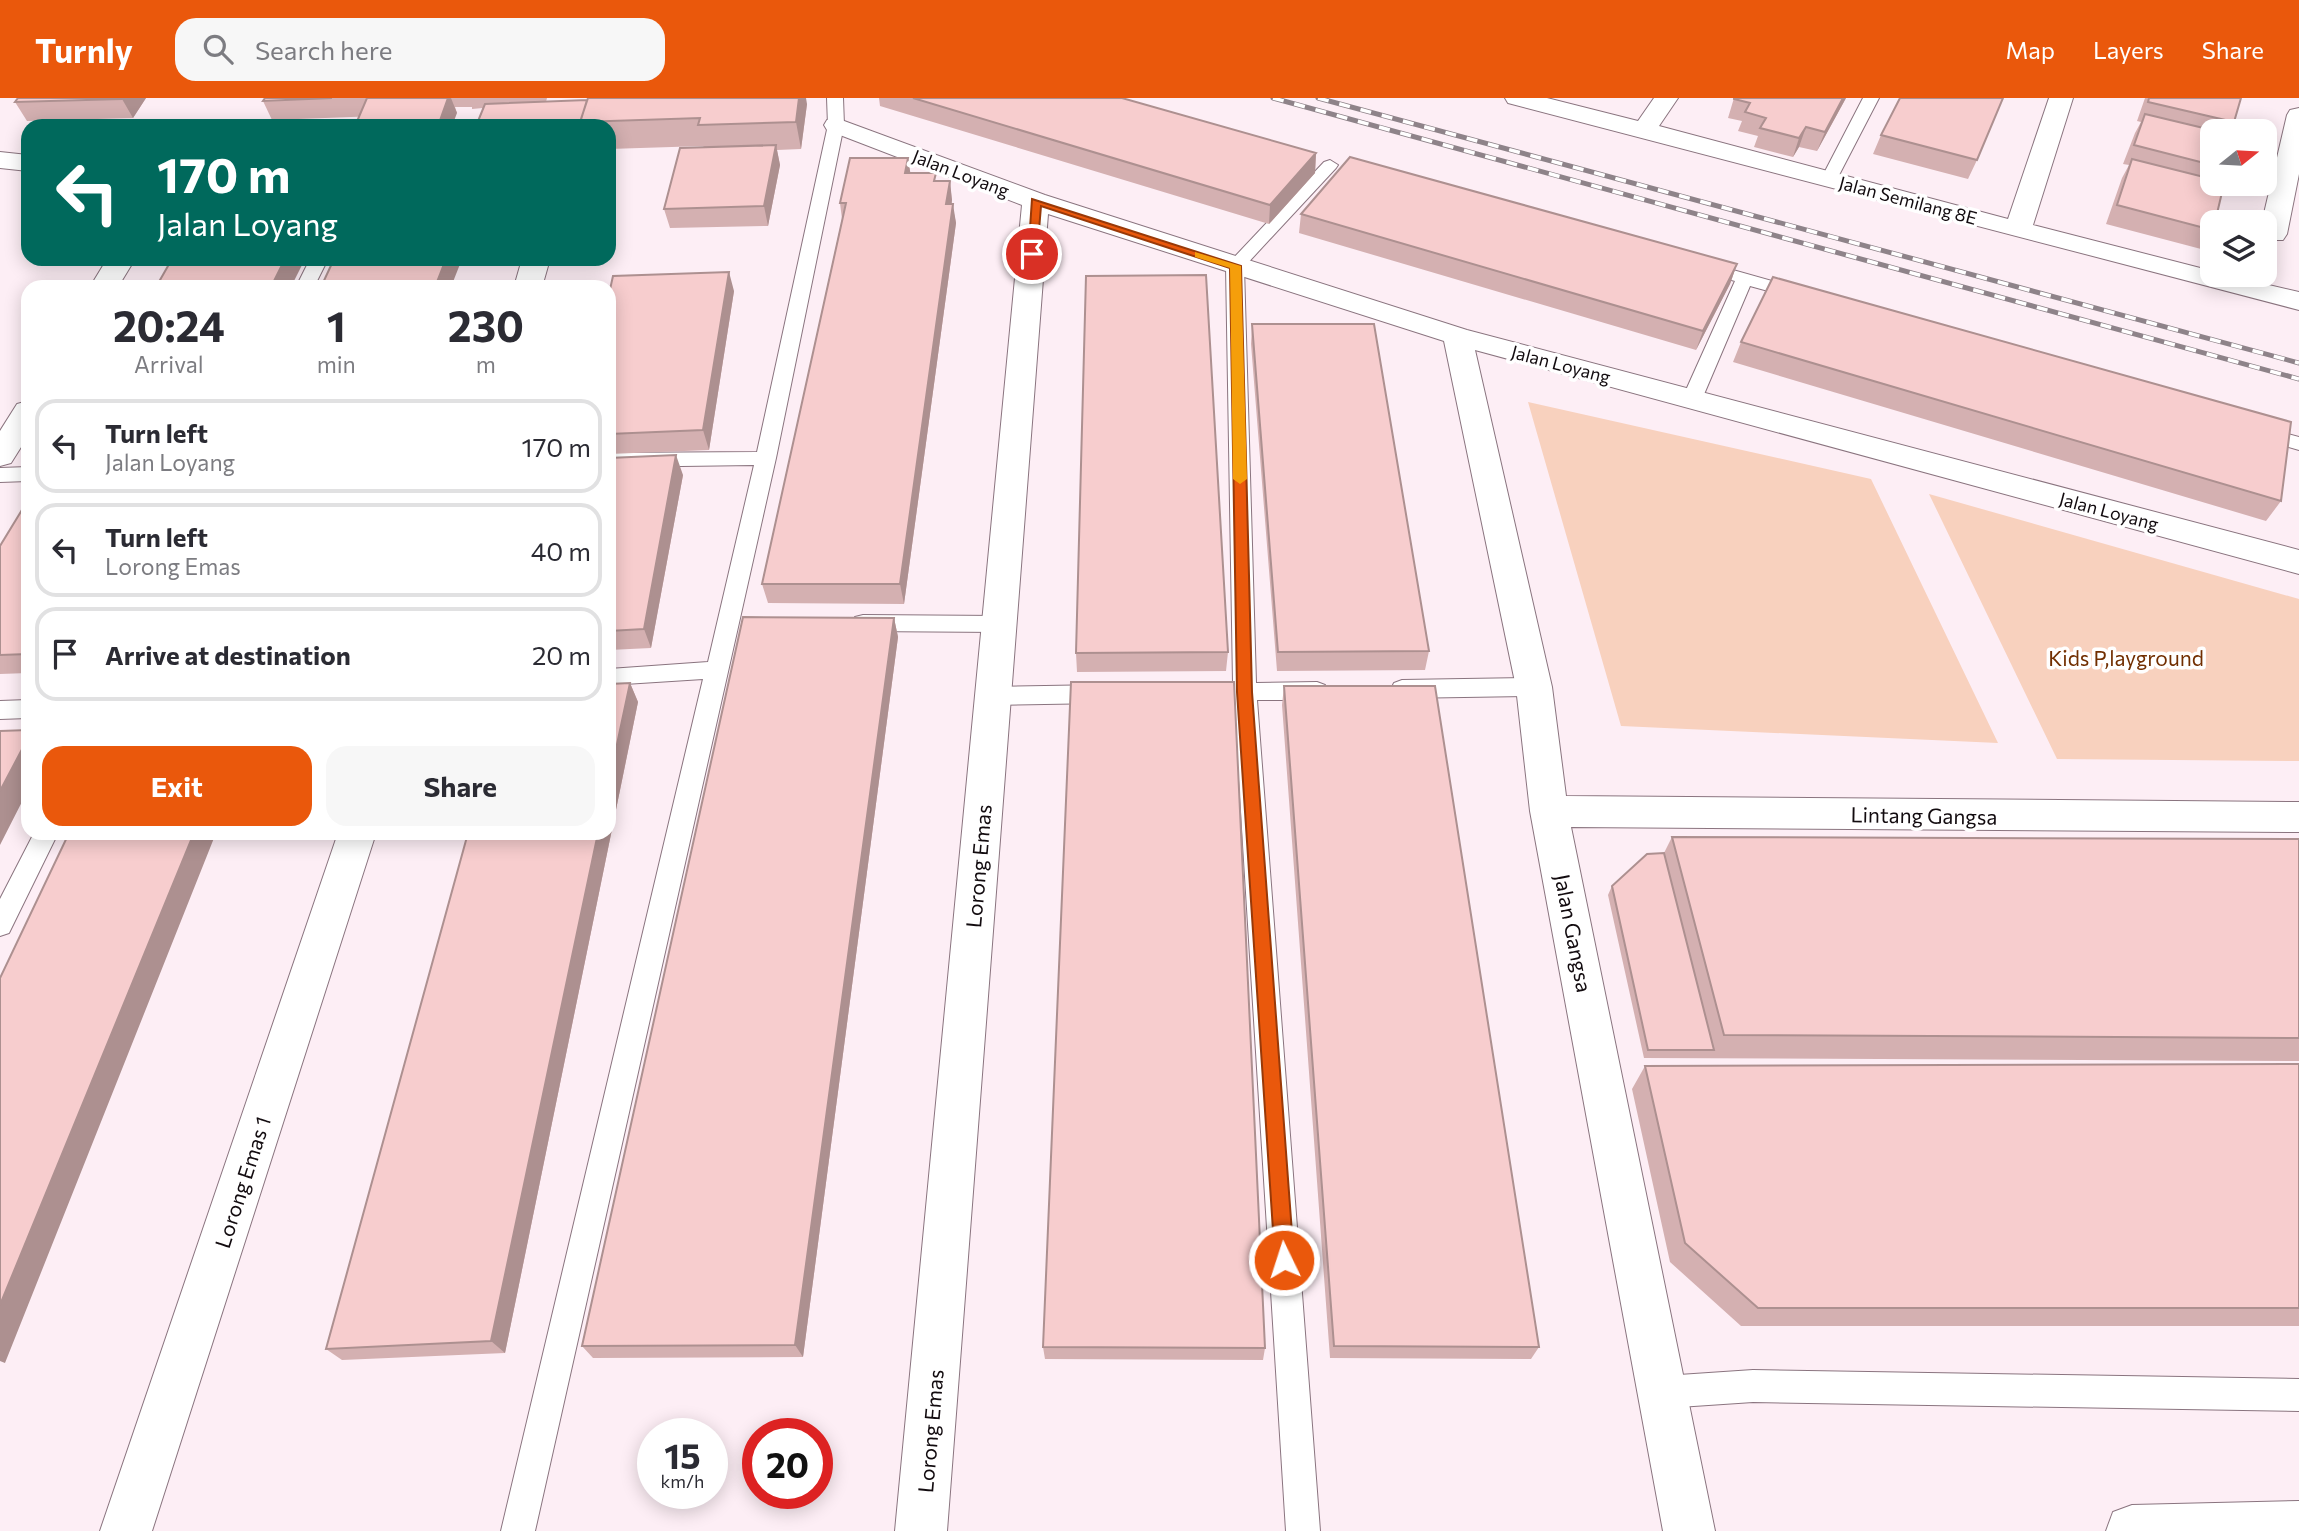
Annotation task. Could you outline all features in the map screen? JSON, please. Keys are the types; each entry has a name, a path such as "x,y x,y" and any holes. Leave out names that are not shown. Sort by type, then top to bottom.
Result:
{"street":[{"name":"Jalan Semilang 8E","path":"1517,98 1645,129 2018,230 2299,301"},
{"path":"1645,129 1666,98"},
{"path":"2018,230 2061,98"},
{"name":"Jalan Loyang","path":"836,112 1036,201 1457,336 2299,562"},
{"path":"2277,216 2299,115"},
{"path":"0,160 21,162"},
{"name":"Lorong Emas","path":"921,1531 1036,201"},
{"name":"Jalan Gangsa","path":"1457,336 1534,687 1549,811 1689,1531"},
{"path":"0,456 21,422"},
{"name":"Lintang Gangsa","path":"1549,811 2299,817"},
{"name":"Lorong Emas 1","path":"127,1531 355,840"},
{"path":"2132,1531 2299,1527"}],"lane":[{"path":"1829,179 1871,98"},
{"path":"518,1531 766,458 836,112"},
{"path":"1303,1531 1245,692 1235,266 1337,167 1304,158"},
{"path":"1678,260 1824,302"},
{"path":"1692,399 1745,278"},
{"path":"2246,428 2299,444"},
{"path":"616,460 766,458"},
{"path":"0,475 21,474"},
{"path":"728,621 755,622"},
{"path":"836,622 999,624"},
{"path":"616,677 716,670"},
{"path":"1383,690 1534,687"},
{"path":"1205,692 1341,690"},
{"path":"992,696 1125,694"},
{"path":"0,710 21,709"},
{"path":"0,925 42,840"},
{"path":"1664,1392 1753,1386 2299,1395"}],"green space":[{"path":"1528,402 1871,479 1998,743 1621,726"},
{"name":"Kids P,layground","path":"1929,494 2299,599 2299,761 2057,759"}],"building":[{"path":"18,98 123,98 15,102"},
{"path":"265,98 332,98 263,101"},
{"path":"367,98 448,98 440,119 358,119"},
{"path":"588,98 799,98 796,122 698,125 700,118 581,119"},
{"path":"913,98 1122,98 1316,153 1270,205"},
{"path":"1734,98 1843,98 1825,132 1806,127 1799,138 1760,128 1766,118 1745,112 1750,103"},
{"path":"1900,98 2003,98 1977,160 1881,135"},
{"path":"2149,98 2241,98 2235,119 2221,119 2148,102"},
{"path":"587,100 581,119 479,119 485,104"},
{"path":"2145,114 2200,127 2200,162 2134,145"},
{"path":"776,145 764,206 664,209 680,148"},
{"path":"1350,157 1737,264 1703,331 1301,214"},
{"path":"850,158 908,158 905,173 936,173 934,181 950,181 946,204 953,204 900,584 762,584 846,203 840,203"},
{"path":"2132,159 2200,176 2200,196 2221,196 2218,210 2200,210 2200,227 2117,205"},
{"path":"168,266 282,266 274,280 160,280"},
{"path":"331,266 443,266 438,280 324,280"},
{"path":"729,272 703,430 616,434 616,280 612,280 613,276"},
{"path":"1206,275 1228,652 1076,653 1086,276"},
{"path":"1773,277 2291,422 2281,501 1741,342"},
{"path":"1252,324 1374,324 1429,651 1278,652"},
{"path":"676,455 644,629 616,631 616,458"},
{"path":"21,512 21,654 0,655 0,546"},
{"path":"743,617 894,618 795,1345 582,1346"},
{"path":"1071,682 1234,682 1265,1348 1043,1347"},
{"path":"630,683 616,749 616,684"},
{"path":"1284,686 1435,686 1539,1347 1334,1346"},
{"path":"21,730 21,751 0,791 0,731"},
{"path":"1672,837 2299,839 2299,1038 1724,1035"},
{"path":"66,840 191,840 0,1305 0,978"},
{"path":"466,840 597,840 491,1341 326,1349"},
{"path":"1664,853 1714,1050 1648,1050 1612,886 1647,854"},
{"path":"2299,1064 2299,1308 1758,1308 1685,1243 1645,1066"}],"railway":[{"path":"1273,98 2299,379"},
{"path":"1318,98 2299,363"}],"slow traffic":[{"path":"1199,254 1235,266 1240,479"}],"route":[{"path":"1032,254 1036,201 1235,266 1245,692 1284,1260"}]}
